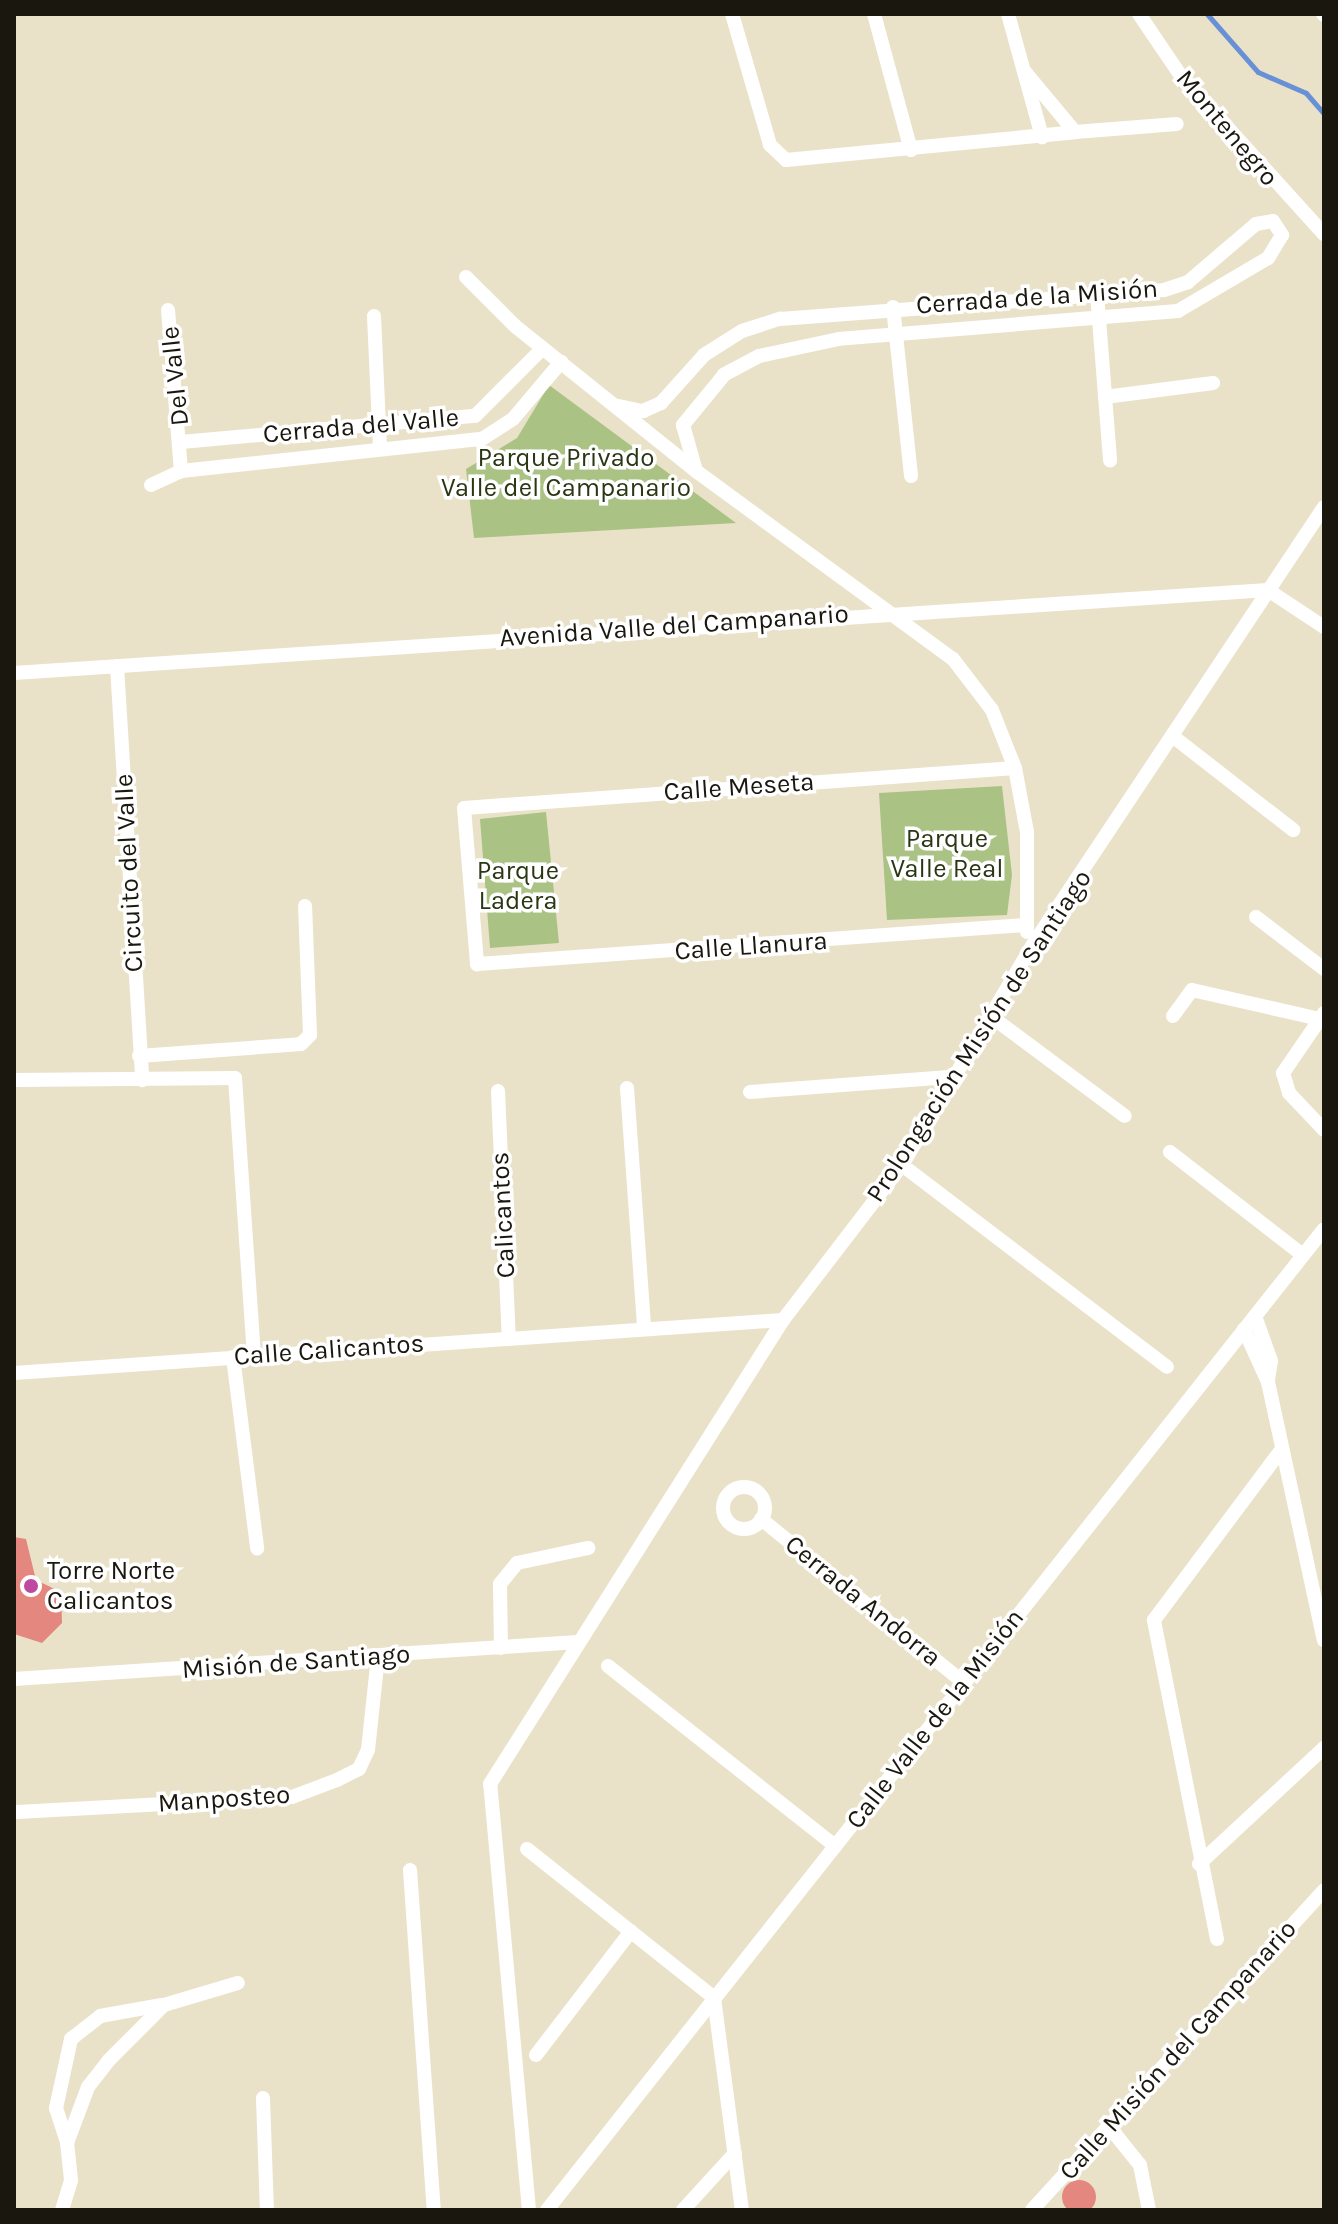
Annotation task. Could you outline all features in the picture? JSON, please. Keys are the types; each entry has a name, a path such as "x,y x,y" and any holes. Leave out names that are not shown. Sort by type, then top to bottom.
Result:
{"street":[{"path":"732,14 779,155 798,162 1177,124"},
{"path":"874,14 911,150"},
{"path":"1008,14 1042,137"},
{"name":"Montenegro","path":"1139,14 1181,76 1324,234"},
{"path":"1025,72 1075,132"},
{"name":"Cerrada de la Misión","path":"614,405 643,411 661,403 701,358 742,331 780,319 893,307 1097,294 1188,282 1256,224 1273,221 1282,235 1279,249 1196,306 1100,321 791,345 719,380 683,425 696,471"},
{"path":"466,277 543,348 696,471 882,611 953,659 992,710 1015,768 1027,832 1025,925 1032,946"},
{"path":"1097,294 1110,460"},
{"path":"893,307 911,476"},
{"name":"Del Valle","path":"168,310 181,442"},
{"path":"374,316 383,421 380,449"},
{"name":"Cerrada del Valle","path":"181,442 383,421 475,416 543,348"},
{"path":"701,358 719,380"},
{"name":"Cerrada del Valle","path":"151,485 181,471 482,439 513,419 561,362"},
{"path":"1105,397 1213,383"},
{"path":"475,416 482,439"},
{"path":"181,442 181,471"},
{"name":"Prolongación Misión de Santiago","path":"529,2210 490,1784 783,1320 902,1165 949,1077 993,1018 1032,946 1175,738 1324,507"},
{"path":"1268,590 1324,627"},
{"name":"Avenida Valle del Campanario","path":"14,673 882,611 1268,590"},
{"name":"Circuito del Valle","path":"117,666 142,1080"},
{"path":"1175,738 1293,830"},
{"name":"Calle Meseta","path":"477,964 464,808 1015,768"},
{"path":"139,1056 301,1044 310,1035 305,906"},
{"path":"1256,917 1324,969"},
{"name":"Calle Llanura","path":"477,964 1025,925"},
{"path":"1173,1016 1192,990 1322,1016 1283,1073 1289,1093 1324,1130"},
{"path":"993,1018 1125,1116"},
{"path":"750,1092 949,1077"},
{"path":"14,1080 235,1078 254,1354"},
{"path":"627,1088 644,1325"},
{"name":"Calicantos","path":"498,1091 509,1338"},
{"path":"1170,1152 1303,1255"},
{"path":"902,1165 1167,1367"},
{"name":"Calle Valle de la Misión","path":"547,2210 1324,1229"},
{"path":"1255,1316 1271,1361 1268,1382"},
{"name":"Calle Calicantos","path":"14,1373 509,1338 644,1325 783,1320"},
{"path":"1244,1329 1268,1382 1324,1640"},
{"path":"233,1357 257,1548"},
{"path":"1217,1939 1199,1864 1154,1620 1282,1449"},
{"name":"Cerrada Andorra","path":"761,1519 964,1683"},
{"path":"501,1648 500,1584 517,1563 588,1548"},
{"name":"Misión de Santiago","path":"14,1679 578,1642"},
{"name":"Manposteo","path":"17,1812 292,1797 337,1780 359,1769 368,1750 378,1657"},
{"path":"608,1666 835,1846"},
{"path":"1199,1864 1324,1748"},
{"path":"527,1849 714,1998 742,2210"},
{"path":"410,1870 434,2210"},
{"name":"Calle Misión del Campanario","path":"1032,2210 1111,2129 1324,1890"},
{"path":"536,2055 631,1931"},
{"path":"62,2210 71,2180 67,2143 56,2108 71,2039 100,2016 164,2005 238,1983"},
{"path":"67,2143 88,2087 164,2005"},
{"path":"263,2098 267,2210"},
{"path":"1111,2129 1140,2165 1149,2210"},
{"path":"683,2210 735,2153"}],"green space":[{"name":"Parque Privado Valle del Campanario","path":"549,385 736,523 474,538 466,469 517,438"},
{"name":"Parque Valle Real","path":"1002,786 1012,875 1007,915 887,920 879,793"},
{"name":"Parque Ladera","path":"546,812 559,943 490,948 480,819"}],"building":[{"name":"Torre Norte Calicantos","path":"14,1537 26,1539 36,1580 61,1592 62,1623 42,1643 14,1634"},
{"path":"1079,2180 1091,2185 1096,2197 1091,2209 1079,2214 1067,2209 1062,2197 1067,2185"}],"waterway":[{"path":"1207,14 1258,72 1306,93 1324,114"}],"place":[{"name":"Torre Norte Calicantos","path":"31,1586"}]}
